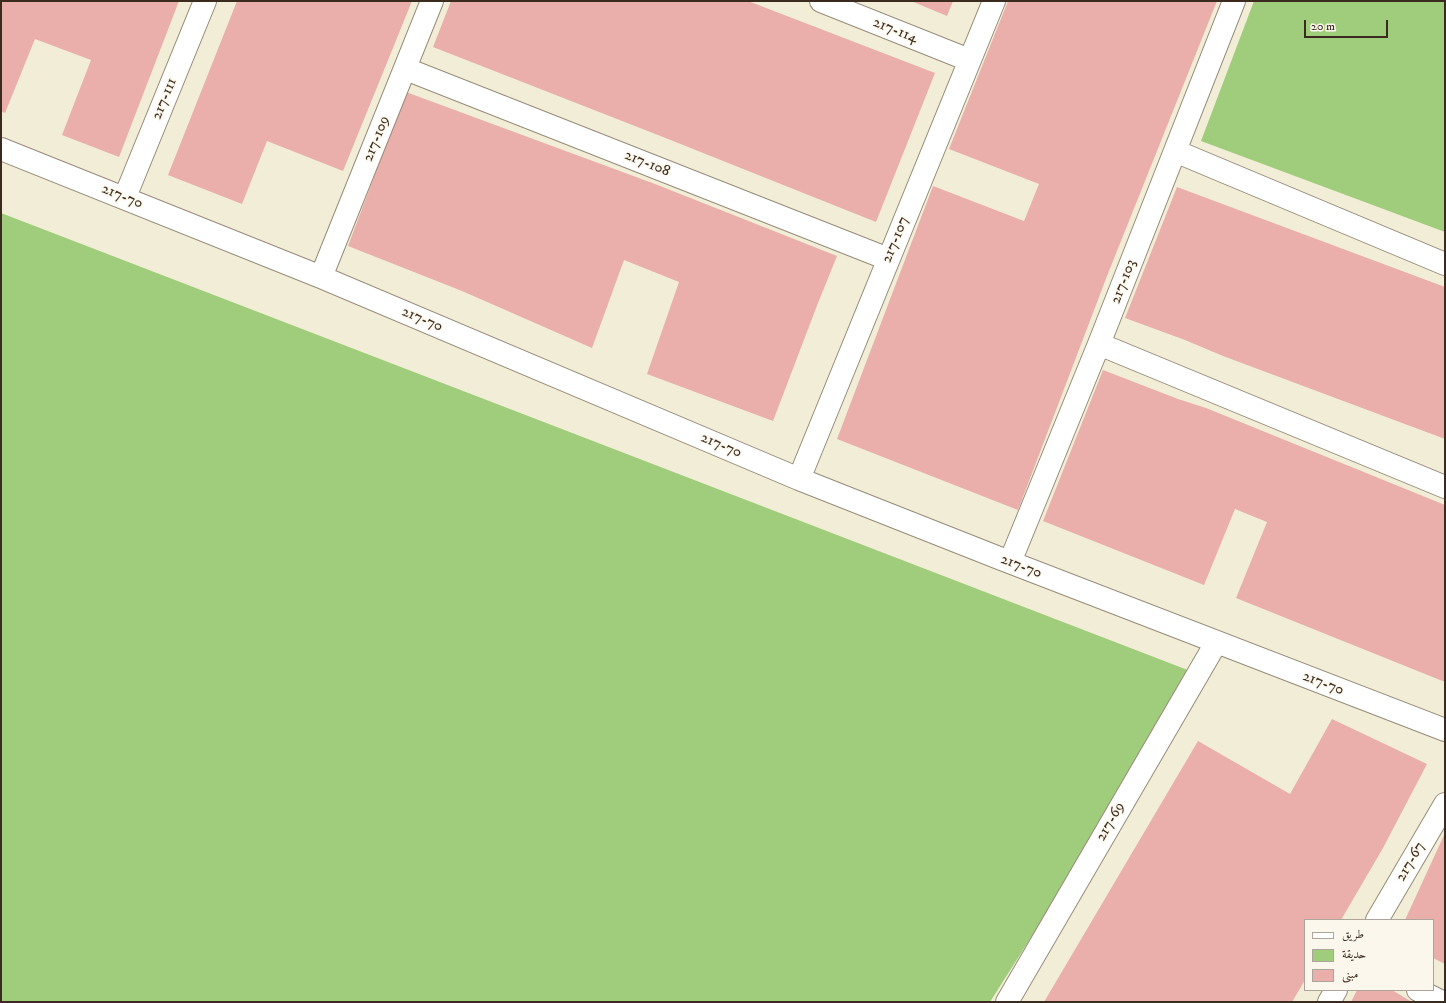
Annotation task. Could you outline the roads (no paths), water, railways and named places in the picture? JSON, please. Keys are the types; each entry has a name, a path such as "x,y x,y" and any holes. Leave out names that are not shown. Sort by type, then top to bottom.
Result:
{"street":[{"name":"217-111","path":"125,197 205,1"},
{"name":"217-109","path":"321,277 406,69 432,1"},
{"name":"217-114","path":"822,1 970,60"},
{"name":"217-107","path":"799,478 994,1"},
{"name":"217-103","path":"1010,562 1100,344 1234,1"},
{"name":"217-108","path":"406,69 888,259"},
{"name":"217-70","path":"1,148 321,277 799,478 1216,643 1445,730"},
{"path":"1175,151 1445,264"},
{"path":"1100,344 1445,487"},
{"name":"217-69","path":"1007,1002 1216,643"},
{"name":"217-67","path":"1378,919 1445,804"},
{"path":"1329,1002 1335,991"},
{"path":"1420,991 1442,1002"}]}
